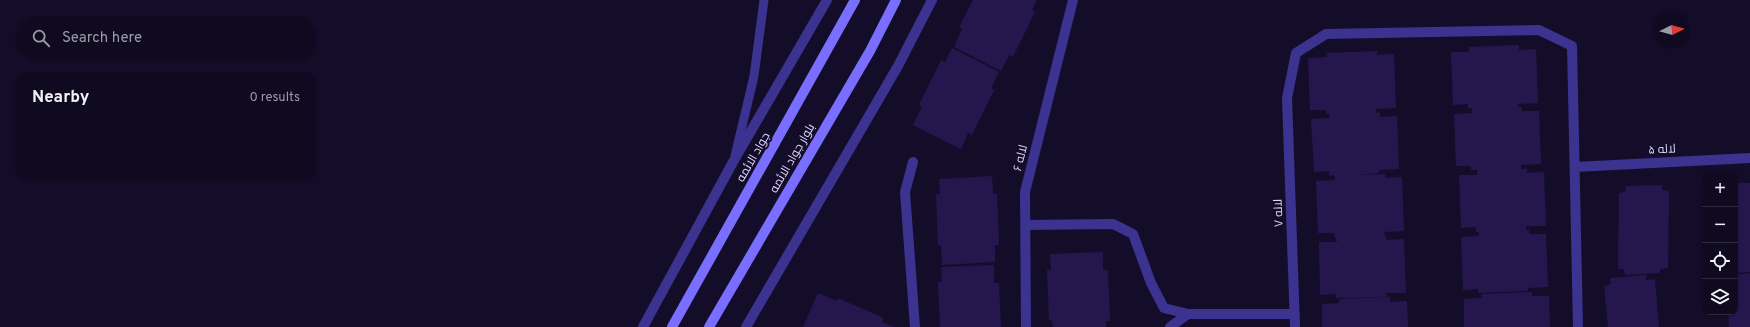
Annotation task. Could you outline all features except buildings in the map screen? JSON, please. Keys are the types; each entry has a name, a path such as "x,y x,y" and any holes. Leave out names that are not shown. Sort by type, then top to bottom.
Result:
{"street":[{"path":"644,327 733,162 827,0"},
{"name":"جواد الائمه","path":"672,327 855,0"},
{"name":"بلوار جواد الائمه","path":"709,327 870,51 896,0"},
{"path":"746,327 898,66 932,0"},
{"name":"لاله ۶","path":"1026,327 1025,192 1073,0"},
{"name":"لاله ۷","path":"1295,327 1286,98 1296,53 1326,34 1539,30 1572,46 1575,167"},
{"name":"لاله ۵","path":"1575,167 1750,158"},
{"path":"913,162 905,192 915,327"},
{"path":"1575,167 1578,327"},
{"path":"1026,226 1113,224 1133,234 1151,283 1164,308 1188,314 1294,314"},
{"path":"1170,327 1188,314"}],"lane":[{"path":"733,162 754,76 764,0"}]}
